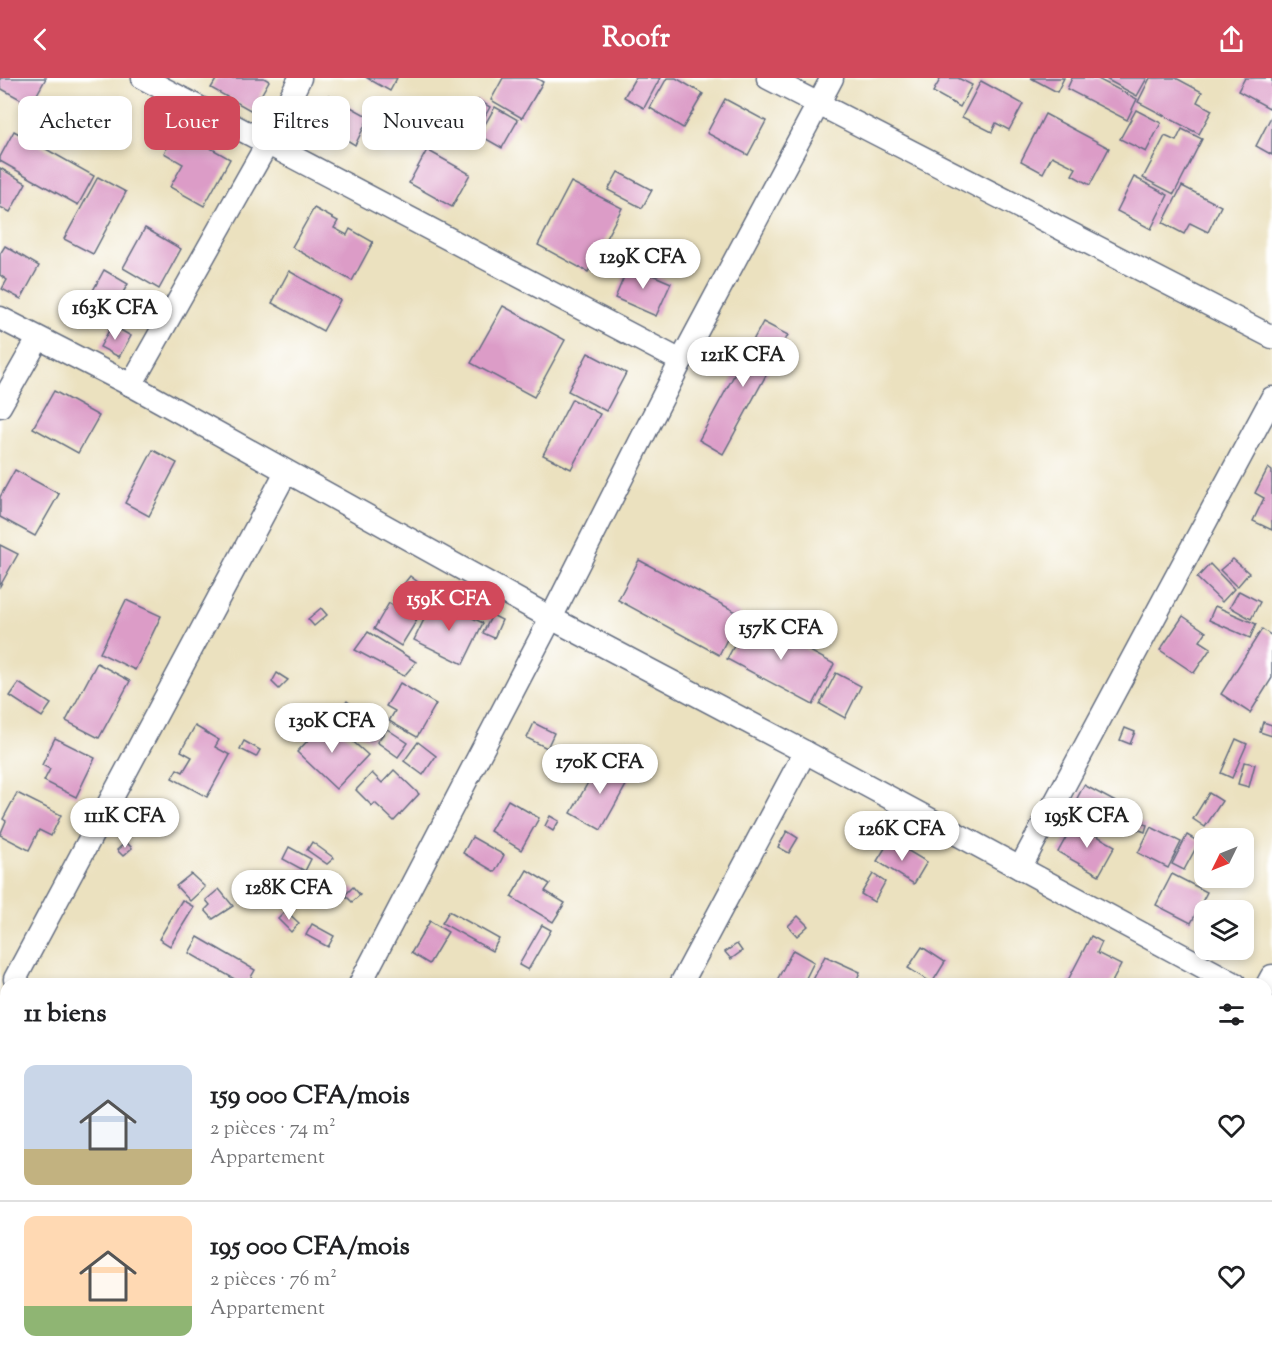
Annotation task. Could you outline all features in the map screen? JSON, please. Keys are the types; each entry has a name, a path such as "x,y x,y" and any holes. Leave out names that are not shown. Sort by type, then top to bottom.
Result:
{"street":[{"path":"143,78 252,136"},
{"path":"291,96 300,78"},
{"path":"768,78 1272,338"},
{"path":"363,978 551,618 681,361 832,78"},
{"path":"131,386 264,150"},
{"path":"278,150 681,361"},
{"path":"0,318 131,386 551,618 1224,978"},
{"path":"0,406 38,339"},
{"path":"1020,868 1272,398"},
{"path":"13,978 286,472"},
{"path":"684,978 805,752"}],"building":[{"path":"0,78 46,78 36,96 18,96 18,98 0,88"},
{"path":"217,78 264,78 269,81 260,96 252,96 252,111 240,104 240,96 225,96 211,88"},
{"path":"367,78 397,78 390,91"},
{"path":"503,78 536,78 543,82 522,118 491,100"},
{"path":"635,78 660,78 644,108 624,97"},
{"path":"667,78 676,78 703,94 683,128 650,108"},
{"path":"941,78 958,78 972,85 960,107 933,92"},
{"path":"1031,78 1064,78 1057,92"},
{"path":"1072,78 1096,78 1137,99 1127,120 1067,89"},
{"path":"1104,78 1147,78 1137,96"},
{"path":"1150,78 1176,78 1202,92 1197,102 1212,110 1199,134 1138,102"},
{"path":"1245,78 1272,78 1272,103 1269,108 1238,91"},
{"path":"981,81 1023,104 1009,130 996,123 992,132 962,117"},
{"path":"725,99 766,121 748,155 707,133"},
{"path":"350,107 362,113 362,131 355,145 350,142"},
{"path":"495,107 518,120 502,148 486,139 486,123"},
{"path":"1136,110 1161,123 1146,152 1120,139"},
{"path":"1045,114 1109,148 1090,185 1072,175 1076,168 1052,156 1043,173 1021,161"},
{"path":"1272,115 1272,155 1256,146"},
{"path":"1182,129 1202,139 1174,194 1143,178 1165,136 1176,141"},
{"path":"14,131 18,133 18,150 48,150 94,176 78,205 0,161"},
{"path":"166,150 214,150 230,159 204,206 170,187 183,164 164,153"},
{"path":"427,150 470,174 452,207 409,183"},
{"path":"0,168 26,183 10,212 0,207"},
{"path":"618,172 652,190 642,208 608,190"},
{"path":"98,177 126,192 93,254 64,239"},
{"path":"1134,177 1168,195 1151,229 1117,211"},
{"path":"571,182 622,208 588,272 538,245"},
{"path":"1182,186 1221,206 1208,232 1190,223 1184,234 1163,223"},
{"path":"314,208 338,221 334,228 347,235 350,229 373,242 352,281 292,247"},
{"path":"145,228 181,249 159,289 123,268"},
{"path":"5,246 39,266 21,299 2,289 7,280 0,275 0,254"},
{"path":"629,265 671,283 656,316 615,298"},
{"path":"104,270 128,284 112,311 89,298"},
{"path":"289,271 340,300 323,331 272,303"},
{"path":"503,306 565,340 534,397 471,363"},
{"path":"763,322 788,335 723,454 699,440"},
{"path":"112,325 131,336 119,357 100,347"},
{"path":"588,353 626,373 606,411 568,391"},
{"path":"54,391 99,416 78,453 33,428"},
{"path":"572,399 600,414 571,469 543,455"},
{"path":"153,450 177,463 149,516 125,503"},
{"path":"1268,468 1272,471 1272,530 1253,521 1264,498 1255,493"},
{"path":"15,470 59,494 35,536 0,517 0,497"},
{"path":"0,545 18,554 0,586"},
{"path":"1233,559 1249,573 1237,587 1220,570"},
{"path":"639,560 740,614 719,655 618,600"},
{"path":"1210,564 1234,589 1222,602 1197,578"},
{"path":"410,576 423,586 411,601 398,591"},
{"path":"1239,591 1260,602 1251,619 1230,607"},
{"path":"434,599 483,623 463,664 414,640"},
{"path":"126,600 161,616 135,670 100,653"},
{"path":"389,603 417,620 401,646 374,629"},
{"path":"1215,606 1256,624 1250,638 1209,620"},
{"path":"321,608 327,615 314,626 308,619"},
{"path":"492,615 502,620 494,638 483,633"},
{"path":"1183,616 1206,632 1200,641 1211,648 1194,673 1160,650"},
{"path":"749,618 834,664 813,705 727,659"},
{"path":"1262,629 1272,636 1272,678 1250,713 1221,694"},
{"path":"368,632 416,662 404,676 355,650"},
{"path":"97,663 130,681 99,738 66,721"},
{"path":"277,673 288,680 279,689 272,682"},
{"path":"836,673 861,686 845,718 820,704"},
{"path":"19,683 51,704 42,717 10,696"},
{"path":"400,683 436,704 417,737 389,721 395,711 386,706"},
{"path":"347,701 381,727 370,741 336,716"},
{"path":"328,719 368,755 336,789 297,752"},
{"path":"1263,722 1272,725 1272,736 1260,732"},
{"path":"534,723 554,733 547,748 527,738"},
{"path":"195,726 219,740 215,747 230,755 207,797 172,778 177,769 183,772 192,757 181,751"},
{"path":"1125,728 1135,732 1130,744 1120,740"},
{"path":"387,729 408,743 398,757 377,742"},
{"path":"55,738 95,758 76,797 44,781 50,769 42,765"},
{"path":"1236,739 1247,744 1232,778 1221,773"},
{"path":"244,741 260,750 256,757 240,749"},
{"path":"418,742 436,756 423,775 404,761"},
{"path":"600,761 630,778 601,830 571,813"},
{"path":"1244,762 1255,764 1249,787 1238,784"},
{"path":"394,770 419,794 394,821 375,803 372,806 356,790 372,773 382,783"},
{"path":"1084,785 1125,807 1116,825 1095,814 1090,823 1070,812"},
{"path":"17,793 61,815 51,836 39,830 29,850 0,835 6,821 3,819"},
{"path":"1209,793 1222,801 1205,827 1193,819"},
{"path":"508,800 539,818 521,850 490,831"},
{"path":"550,816 559,821 553,831 545,826"},
{"path":"1136,821 1147,825 1145,832 1134,828"},
{"path":"1074,823 1115,846 1099,875 1058,852"},
{"path":"1151,827 1181,842 1168,868 1138,853"},
{"path":"787,831 798,838 789,853 778,847"},
{"path":"1187,835 1194,839 1194,851 1184,870 1172,864"},
{"path":"472,837 504,855 495,872 463,853"},
{"path":"890,840 927,862 914,884 877,861"},
{"path":"126,842 132,848 123,856 117,850"},
{"path":"312,842 334,858 327,864 307,850"},
{"path":"289,847 311,859 305,871 283,859"},
{"path":"527,870 550,884 545,891 565,903 553,922 511,897"},
{"path":"191,874 205,887 190,901 176,886"},
{"path":"873,874 885,882 874,902 861,894"},
{"path":"1172,874 1194,885 1194,888 1207,892 1203,900 1194,900 1194,917 1191,923 1156,905"},
{"path":"353,887 360,895 352,902 345,895"},
{"path":"219,889 233,906 213,919 205,910 210,905 206,900"},
{"path":"182,900 194,907 170,946 159,939"},
{"path":"286,911 299,923 291,932 278,919"},
{"path":"449,911 499,939 492,951 442,923"},
{"path":"798,916 808,926 797,936 788,926"},
{"path":"430,921 448,932 429,964 411,953"},
{"path":"312,924 334,936 328,947 306,935"},
{"path":"542,925 551,930 528,970 519,965"},
{"path":"1091,936 1102,942 1097,953 1121,965 1114,978 1069,978"},
{"path":"198,937 255,970 250,978 233,978 189,953"},
{"path":"737,944 742,951 731,959 725,952"},
{"path":"922,947 945,962 935,978 924,978 908,968"},
{"path":"793,950 814,962 806,978 778,978"},
{"path":"825,956 860,972 858,978 814,978"}]}
